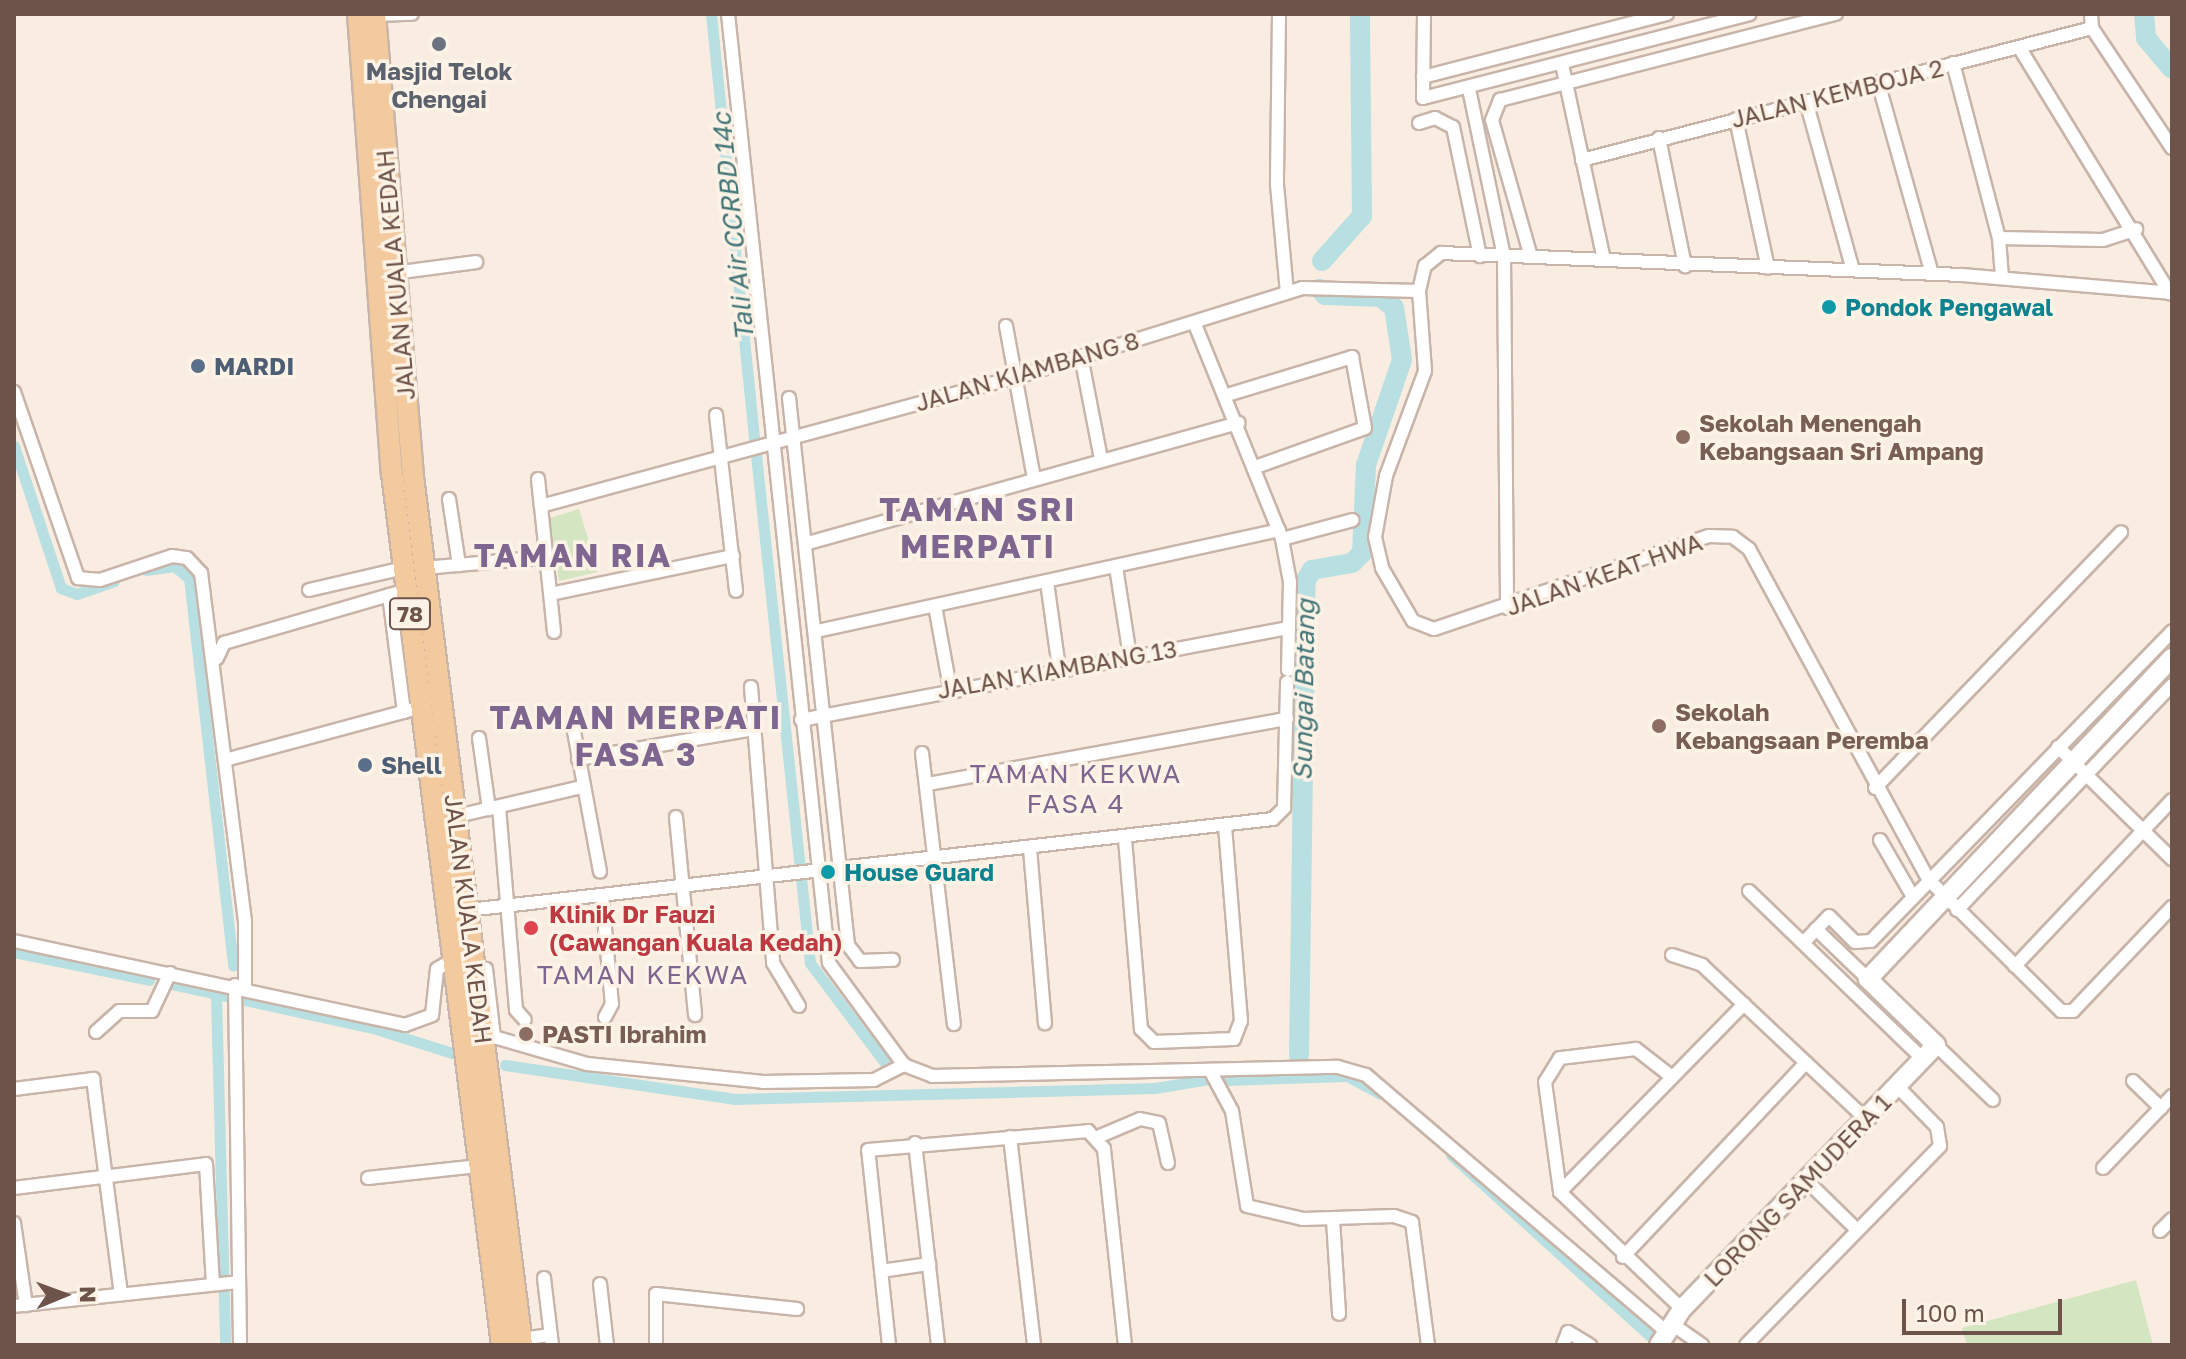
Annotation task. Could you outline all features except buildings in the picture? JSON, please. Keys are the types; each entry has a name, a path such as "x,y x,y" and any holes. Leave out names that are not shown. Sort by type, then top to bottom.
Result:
{"main road":[{"name":"JALAN KUALA KEDAH","path":"358,14 365,122 414,568 457,816 476,967 474,1034 512,1343"},
{"name":"JALAN KUALA KEDAH","path":"375,14 414,568 398,593 413,710 425,733 454,959 474,1034"},
{"path":"365,122 363,42 376,36"},
{"path":"414,568 425,733"},
{"name":"JALAN KUALA KEDAH","path":"481,1098 479,1166 512,1343"}],"street":[{"path":"375,14 412,14"},
{"path":"728,14 801,720 810,874 829,963 904,1065 960,1079 1338,1067 1366,1075 1668,1330 1702,1345"},
{"path":"1279,14 1283,272 1287,292"},
{"path":"1424,14 1423,98 1469,89 1746,14"},
{"path":"1423,77 1667,14"},
{"path":"1531,257 1492,112 1500,100 1836,14"},
{"path":"2091,14 2092,28 2172,148"},
{"path":"2092,28 2098,14"},
{"name":"JALAN KEMBOJA 2","path":"1582,160 2092,28"},
{"path":"2019,47 2136,229 2171,293"},
{"path":"1953,63 1999,238 2002,278"},
{"path":"1562,64 1604,260"},
{"path":"1878,82 1932,274"},
{"path":"1469,89 1473,125 1504,256 1507,608"},
{"path":"1806,101 1853,270"},
{"path":"1419,123 1435,118 1453,127 1473,125"},
{"path":"1736,119 1768,268"},
{"path":"1453,127 1480,256"},
{"path":"1659,138 1685,266"},
{"path":"1466,179 1485,176"},
{"path":"1999,238 2103,240 2136,229"},
{"path":"1419,291 1432,258 1504,256 1932,274 2171,293"},
{"path":"394,273 476,262"},
{"name":"JALAN KIAMBANG 8","path":"542,513 1017,377 1302,288 1419,291"},
{"name":"JALAN KEAT HWA","path":"1419,291 1425,371 1386,476 1376,554 1422,627 1507,608 1709,536 1733,537 1749,549 1875,788 1929,880 2061,1011 2073,1011 2172,907"},
{"path":"468,910 1125,839 1282,816 1288,676 1280,535 1258,466 1194,322"},
{"path":"1006,326 1034,479"},
{"path":"1081,356 1101,459"},
{"path":"1227,395 1352,357 1367,421 1359,434 1258,466"},
{"path":"14,392 78,578 100,580 172,556 187,558 201,573 248,961 241,992 225,1283"},
{"path":"789,398 853,956 893,960"},
{"path":"716,415 736,591"},
{"path":"808,543 1239,423"},
{"path":"538,479 554,632"},
{"path":"449,499 459,565"},
{"path":"817,631 1353,520"},
{"path":"1875,788 2121,532"},
{"path":"551,594 733,556"},
{"path":"309,590 414,568 547,557"},
{"path":"1116,567 1130,656"},
{"path":"1047,582 1059,669"},
{"path":"217,658 224,643 398,593"},
{"path":"935,606 950,688"},
{"name":"JALAN KIAMBANG 13","path":"801,720 826,711 1287,628"},
{"path":"1803,943 1829,916 1862,944 1913,897 2172,631"},
{"path":"1868,979 1951,904 2079,768 2172,658"},
{"path":"2079,768 2172,685"},
{"path":"751,687 773,963 799,1006"},
{"path":"225,760 413,710"},
{"path":"928,784 1287,719"},
{"path":"573,726 600,872"},
{"path":"578,759 753,729"},
{"path":"479,738 494,808 508,906 516,1010 525,1020"},
{"path":"2058,747 2172,859"},
{"path":"922,753 937,858 954,1024"},
{"path":"457,816 582,787"},
{"path":"2015,966 2172,800"},
{"path":"676,817 695,1015"},
{"path":"1125,839 1141,1029 1154,1042 1234,1039 1241,1021 1225,825"},
{"path":"1880,840 1913,897"},
{"path":"1030,849 1045,1023"},
{"path":"1749,891 1923,1059"},
{"path":"602,895 612,1004 605,1017"},
{"path":"1816,929 1993,1100"},
{"path":"14,941 170,973 241,992 412,1025 432,1015 437,969 454,959"},
{"path":"1672,955 1702,965 1865,1118"},
{"path":"476,967 486,969 494,1037 587,1064 763,1082 874,1080 904,1065"},
{"path":"96,1032 119,1011 152,1011 170,973"},
{"path":"1560,1192 1744,1004"},
{"name":"LORONG SAMUDERA 1","path":"1668,1330 1936,1045"},
{"path":"1668,1330 1623,1257 1560,1192 1545,1082 1552,1062 1636,1049 1672,1077"},
{"path":"1623,1257 1806,1063"},
{"path":"1211,1072 1232,1111 1247,1206 1333,1220 1394,1216 1412,1222 1428,1345"},
{"path":"14,1089 93,1079 121,1294"},
{"path":"2133,1081 2161,1108"},
{"path":"1746,1345 1940,1146 1937,1127 1897,1086"},
{"path":"2103,1168 2172,1096"},
{"path":"889,1345 868,1150 915,1143 1010,1137 1100,1136 1140,1119 1159,1123 1168,1163"},
{"path":"1100,1136 1125,1345"},
{"path":"1010,1137 1034,1345"},
{"path":"915,1143 938,1345"},
{"path":"14,1188 206,1164 225,1283 240,1345"},
{"path":"368,1178 479,1166"},
{"path":"1806,1180 1856,1229"},
{"path":"2160,1231 2172,1219"},
{"path":"1333,1220 1339,1314"},
{"path":"14,1223 20,1306 225,1283"},
{"path":"881,1271 929,1264"},
{"path":"486,1345 551,1340 544,1278"},
{"path":"600,1284 607,1345"},
{"path":"656,1345 656,1294 797,1309"},
{"path":"1563,1345 1568,1332 1590,1345"}],"green space":[{"path":"579,509 598,572 559,581 550,518"},
{"path":"2136,1280 2153,1345 1967,1345 1962,1328"}],"waterway":[{"name":"Tali Air CCRBD 14c","path":"711,14 754,440"},
{"name":"Sungai Batang","path":"1322,261 1362,216 1360,14"},
{"path":"2144,14 2146,38 2172,69"},
{"name":"Sungai Batang","path":"1299,1055 1306,580 1312,570 1352,563 1362,553 1366,465 1402,360 1394,308 1381,297 1325,295 1320,289"},
{"path":"14,446 61,588 77,594 114,581"},
{"name":"Tali Air CCRBD 14c","path":"756,455 810,963 888,1067"},
{"path":"146,570 174,566 189,578 233,966"},
{"path":"14,952 149,980"},
{"path":"171,984 373,1028 452,1053"},
{"path":"216,995 225,1345"},
{"path":"505,1065 736,1099 1155,1088 1204,1080"},
{"path":"1226,1080 1347,1076 1381,1094"},
{"path":"1451,1155 1660,1345"}],"place":[{"name":"Masjid Telok Chengai","path":"439,44"},
{"name":"Pondok Pengawal","path":"1829,307"},
{"name":"MARDI","path":"198,366"},
{"name":"Sekolah Menengah Kebangsaan Sri Ampang","path":"1683,437"},
{"name":"Sekolah Kebangsaan Peremba","path":"1659,726"},
{"name":"Shell","path":"365,765"},
{"name":"House Guard","path":"828,872"},
{"name":"Klinik Dr Fauzi (Cawangan Kuala Kedah)","path":"531,928"},
{"name":"PASTI Ibrahim","path":"526,1034"}],"district":[{"name":"TAMAN SRI MERPATI","path":"978,528"},
{"name":"TAMAN RIA","path":"573,555"},
{"name":"TAMAN MERPATI FASA 3","path":"636,736"},
{"name":"TAMAN KEKWA FASA 4","path":"1076,789"},
{"name":"TAMAN KEKWA","path":"643,975"}]}
